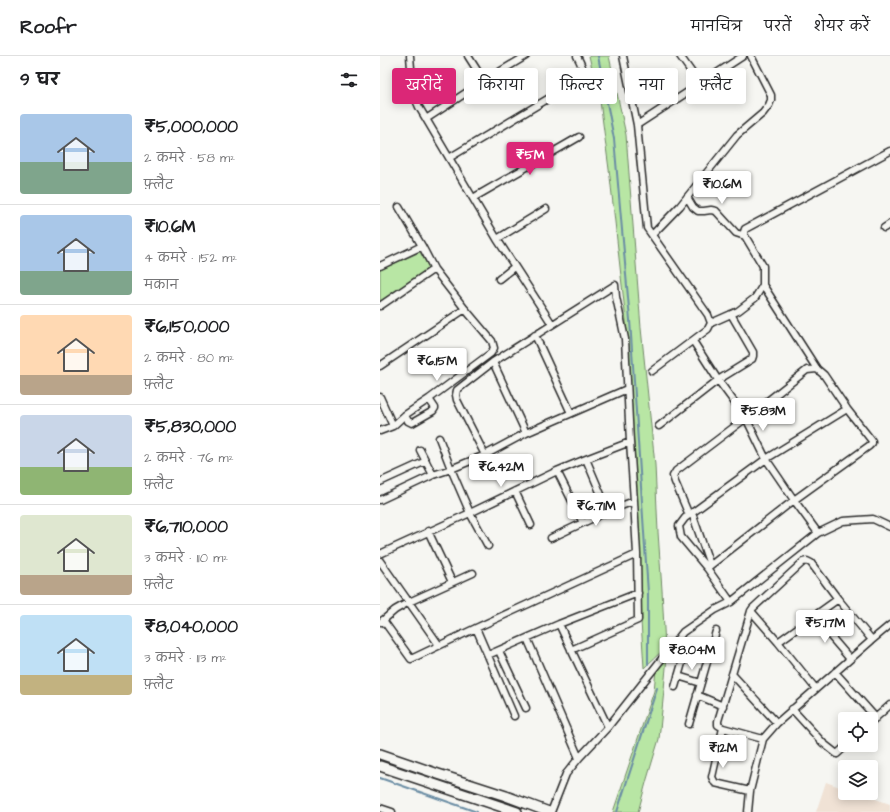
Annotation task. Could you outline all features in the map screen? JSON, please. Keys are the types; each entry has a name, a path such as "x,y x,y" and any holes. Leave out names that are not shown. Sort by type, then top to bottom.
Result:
{"main road":[{"path":"380,754 550,812"},
{"path":"380,766 517,812"}],"street":[{"path":"410,56 413,93 419,107 514,267 552,324"},
{"path":"468,56 476,68"},
{"path":"506,68 526,56"},
{"path":"449,158 581,79 584,70 577,56"},
{"path":"623,56 637,125 647,228 712,323"},
{"path":"680,56 689,68"},
{"path":"725,68 743,56"},
{"path":"652,235 680,206 737,135 763,113 769,105 771,95 751,56"},
{"path":"637,125 686,93"},
{"path":"426,119 464,94"},
{"path":"473,198 579,137"},
{"path":"744,236 746,229 888,152 890,160"},
{"path":"687,197 692,207 698,211 716,211 736,233 744,236 751,245 763,266 763,286 816,369 824,375 847,409 872,441 869,446 794,500 708,566"},
{"path":"380,431 393,426 405,415 491,354 494,348 492,341 434,269 398,207"},
{"path":"497,239 546,209"},
{"path":"884,228 890,224"},
{"path":"380,266 422,246"},
{"path":"499,278 514,267"},
{"path":"380,306 434,269"},
{"path":"485,455 457,400 457,390 493,362 615,285 616,297 625,339 637,554 638,620 571,650"},
{"path":"652,371 708,329 712,323 738,311 755,298 763,286"},
{"path":"380,366 465,309"},
{"path":"659,426 718,380 752,359 753,352 731,314"},
{"path":"535,335 571,413"},
{"path":"693,341 718,380 746,418 766,459 818,533"},
{"path":"493,362 526,433"},
{"path":"708,566 691,514 673,476 676,470 807,370 816,369"},
{"path":"380,500 432,475 485,455 526,433 627,389"},
{"path":"380,397 393,426"},
{"path":"405,415 408,421 412,423 433,411 435,408 429,399"},
{"path":"731,602 708,566 681,537 679,526 685,518 766,459 847,409"},
{"path":"439,438 470,513 488,546"},
{"path":"380,554 586,458 630,442"},
{"path":"420,450 432,475"},
{"path":"586,458 608,511"},
{"path":"380,482 426,461"},
{"path":"557,471 583,523"},
{"path":"515,491 531,524"},
{"path":"551,538 608,511 634,501"},
{"path":"550,812 566,774 608,727 683,632 715,610 731,602 818,533 843,521 851,520 873,519 890,527"},
{"path":"428,531 452,582"},
{"path":"473,573 409,602 395,610 382,621 411,659 637,554"},
{"path":"380,561 439,645"},
{"path":"763,739 723,728 718,725 718,721 751,611 803,562 807,561 811,563 838,600 872,640"},
{"path":"488,655 559,624 638,593"},
{"path":"778,642 838,600"},
{"path":"751,611 816,689"},
{"path":"814,617 850,659"},
{"path":"559,624 608,727"},
{"path":"748,812 750,791 763,739 776,723 890,625"},
{"path":"476,628 514,716"},
{"path":"688,724 716,631"},
{"path":"527,638 579,758"},
{"path":"499,650 526,708"},
{"path":"675,687 685,653"},
{"path":"835,672 867,712"},
{"path":"732,674 776,723"},
{"path":"678,676 701,683"},
{"path":"697,695 723,706"},
{"path":"878,716 890,705"},
{"path":"792,710 836,754 838,752"},
{"path":"723,728 712,777 715,783 750,791"},
{"path":"380,808 392,812"}],"shaded area":[{"path":"826,782 838,786 838,800 878,800 890,804 890,812 816,812"}],"green space":[{"path":"589,56 609,56 612,68 592,68"},
{"path":"617,93 626,135 641,328 655,465 665,648 644,668 641,621 639,533 631,393 626,321 600,104 617,104"},
{"path":"420,252 429,268 380,302 380,270"},
{"path":"667,657 659,739 638,812 613,812 654,691 656,669"}],"waterway":[{"path":"598,56 614,139 630,320 648,593 648,664"},
{"path":"617,812 657,688"},
{"path":"380,778 477,812"}]}
